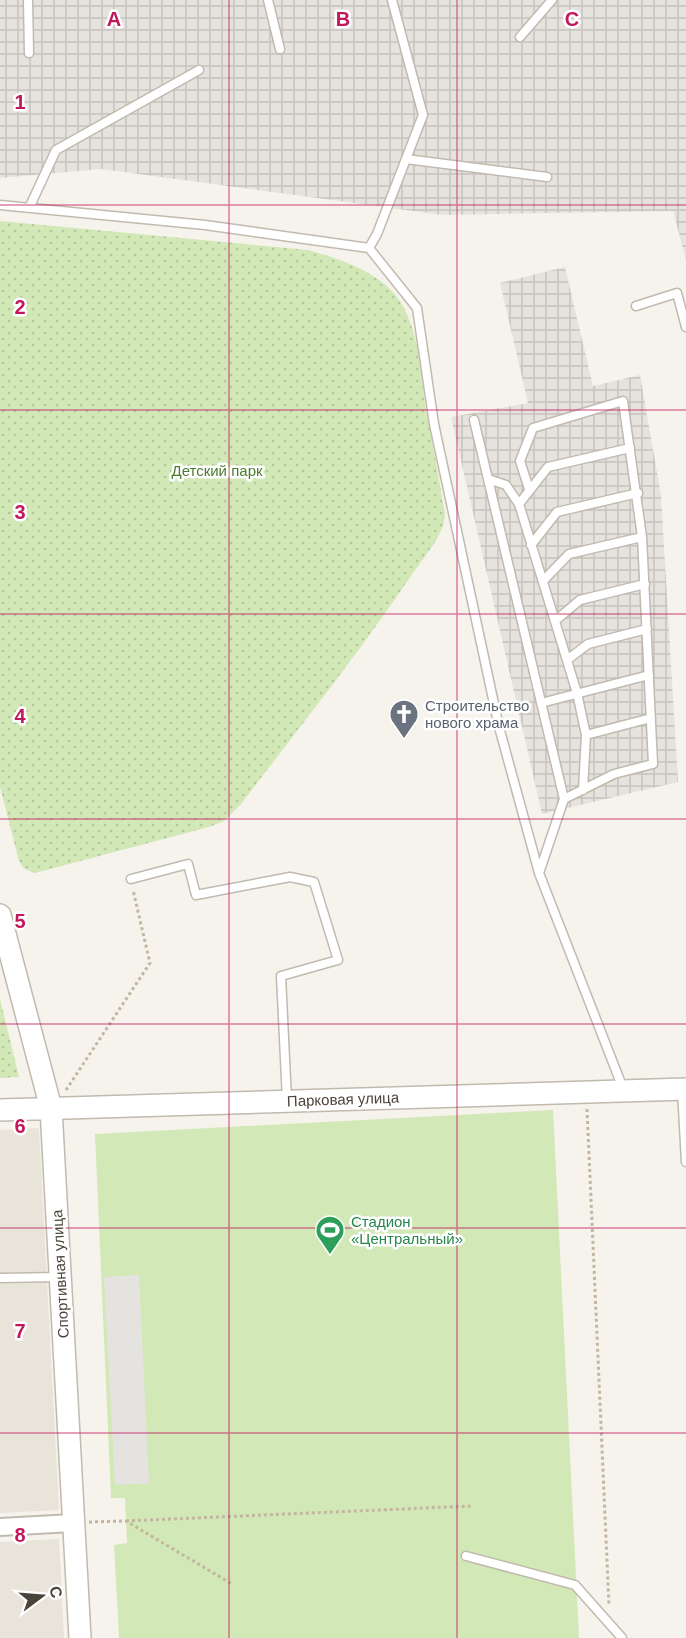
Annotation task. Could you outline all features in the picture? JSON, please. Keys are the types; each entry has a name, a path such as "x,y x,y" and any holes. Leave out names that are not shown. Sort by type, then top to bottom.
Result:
{"street":[{"name":"Спортивная улица","path":"0,915 51,1108 80,1638"},
{"name":"Парковая улица","path":"0,1110 684,1089"},
{"path":"0,1527 73,1522"}],"lane":[{"path":"28,0 29,53"},
{"path":"268,0 280,49"},
{"path":"369,248 377,234 423,114 392,0"},
{"path":"520,37 552,0"},
{"path":"30,206 56,150 199,70"},
{"path":"406,159 547,177"},
{"path":"0,205 30,206 205,225 369,248 417,308 434,424 496,716 539,873 624,1091"},
{"path":"636,306 677,293 686,327"},
{"path":"529,489 520,461 533,428 623,401 638,493 642,537 653,764 614,774 564,799"},
{"path":"474,420 564,799 539,873"},
{"path":"519,504 548,466 630,448"},
{"path":"488,479 506,485 519,504 543,581 577,693 586,735 583,790"},
{"path":"531,545 557,512 638,493"},
{"path":"543,581 568,554 642,537"},
{"path":"555,621 580,600 645,584"},
{"path":"567,660 588,644 646,629"},
{"path":"541,703 649,675"},
{"path":"586,735 651,718"},
{"path":"131,879 188,864 196,895 291,877 314,882 338,960 281,976 287,1101"},
{"path":"684,1089 686,1162"},
{"path":"0,1278 60,1276"},
{"path":"466,1556 575,1585 622,1638"}],"path":[{"path":"51,1108 68,1088 150,963 131,879"},
{"path":"586,1091 610,1623"},
{"path":"73,1522 471,1506"},
{"path":"126,1521 232,1584"}],"shaded area":[{"path":"0,0 686,0 686,260 673,211 443,215 101,169 0,178"},
{"path":"565,267 593,386 640,375 661,495 678,782 542,814 451,417 528,403 500,283"},
{"path":"39,1128 59,1510 0,1513 0,1130"},
{"path":"139,1275 149,1483 115,1485 104,1277"},
{"path":"59,1539 64,1638 0,1638 0,1542"}],"green space":[{"name":"Детский парк","path":"0,221 308,250 341,260 372,275 390,289 400,301 413,330 445,514 442,529 433,545 372,632 241,804 224,821 209,827 35,873 24,869 19,861 0,787"},
{"path":"0,999 19,1077 0,1078"},
{"name":"Стадион «Центральный»","path":"553,1110 579,1638 119,1638 114,1545 127,1543 125,1498 111,1498 95,1134"}],"place":[{"name":"Строительство нового храма","path":"404,740"},
{"name":"Стадион «Центральный»","path":"330,1256"}]}
